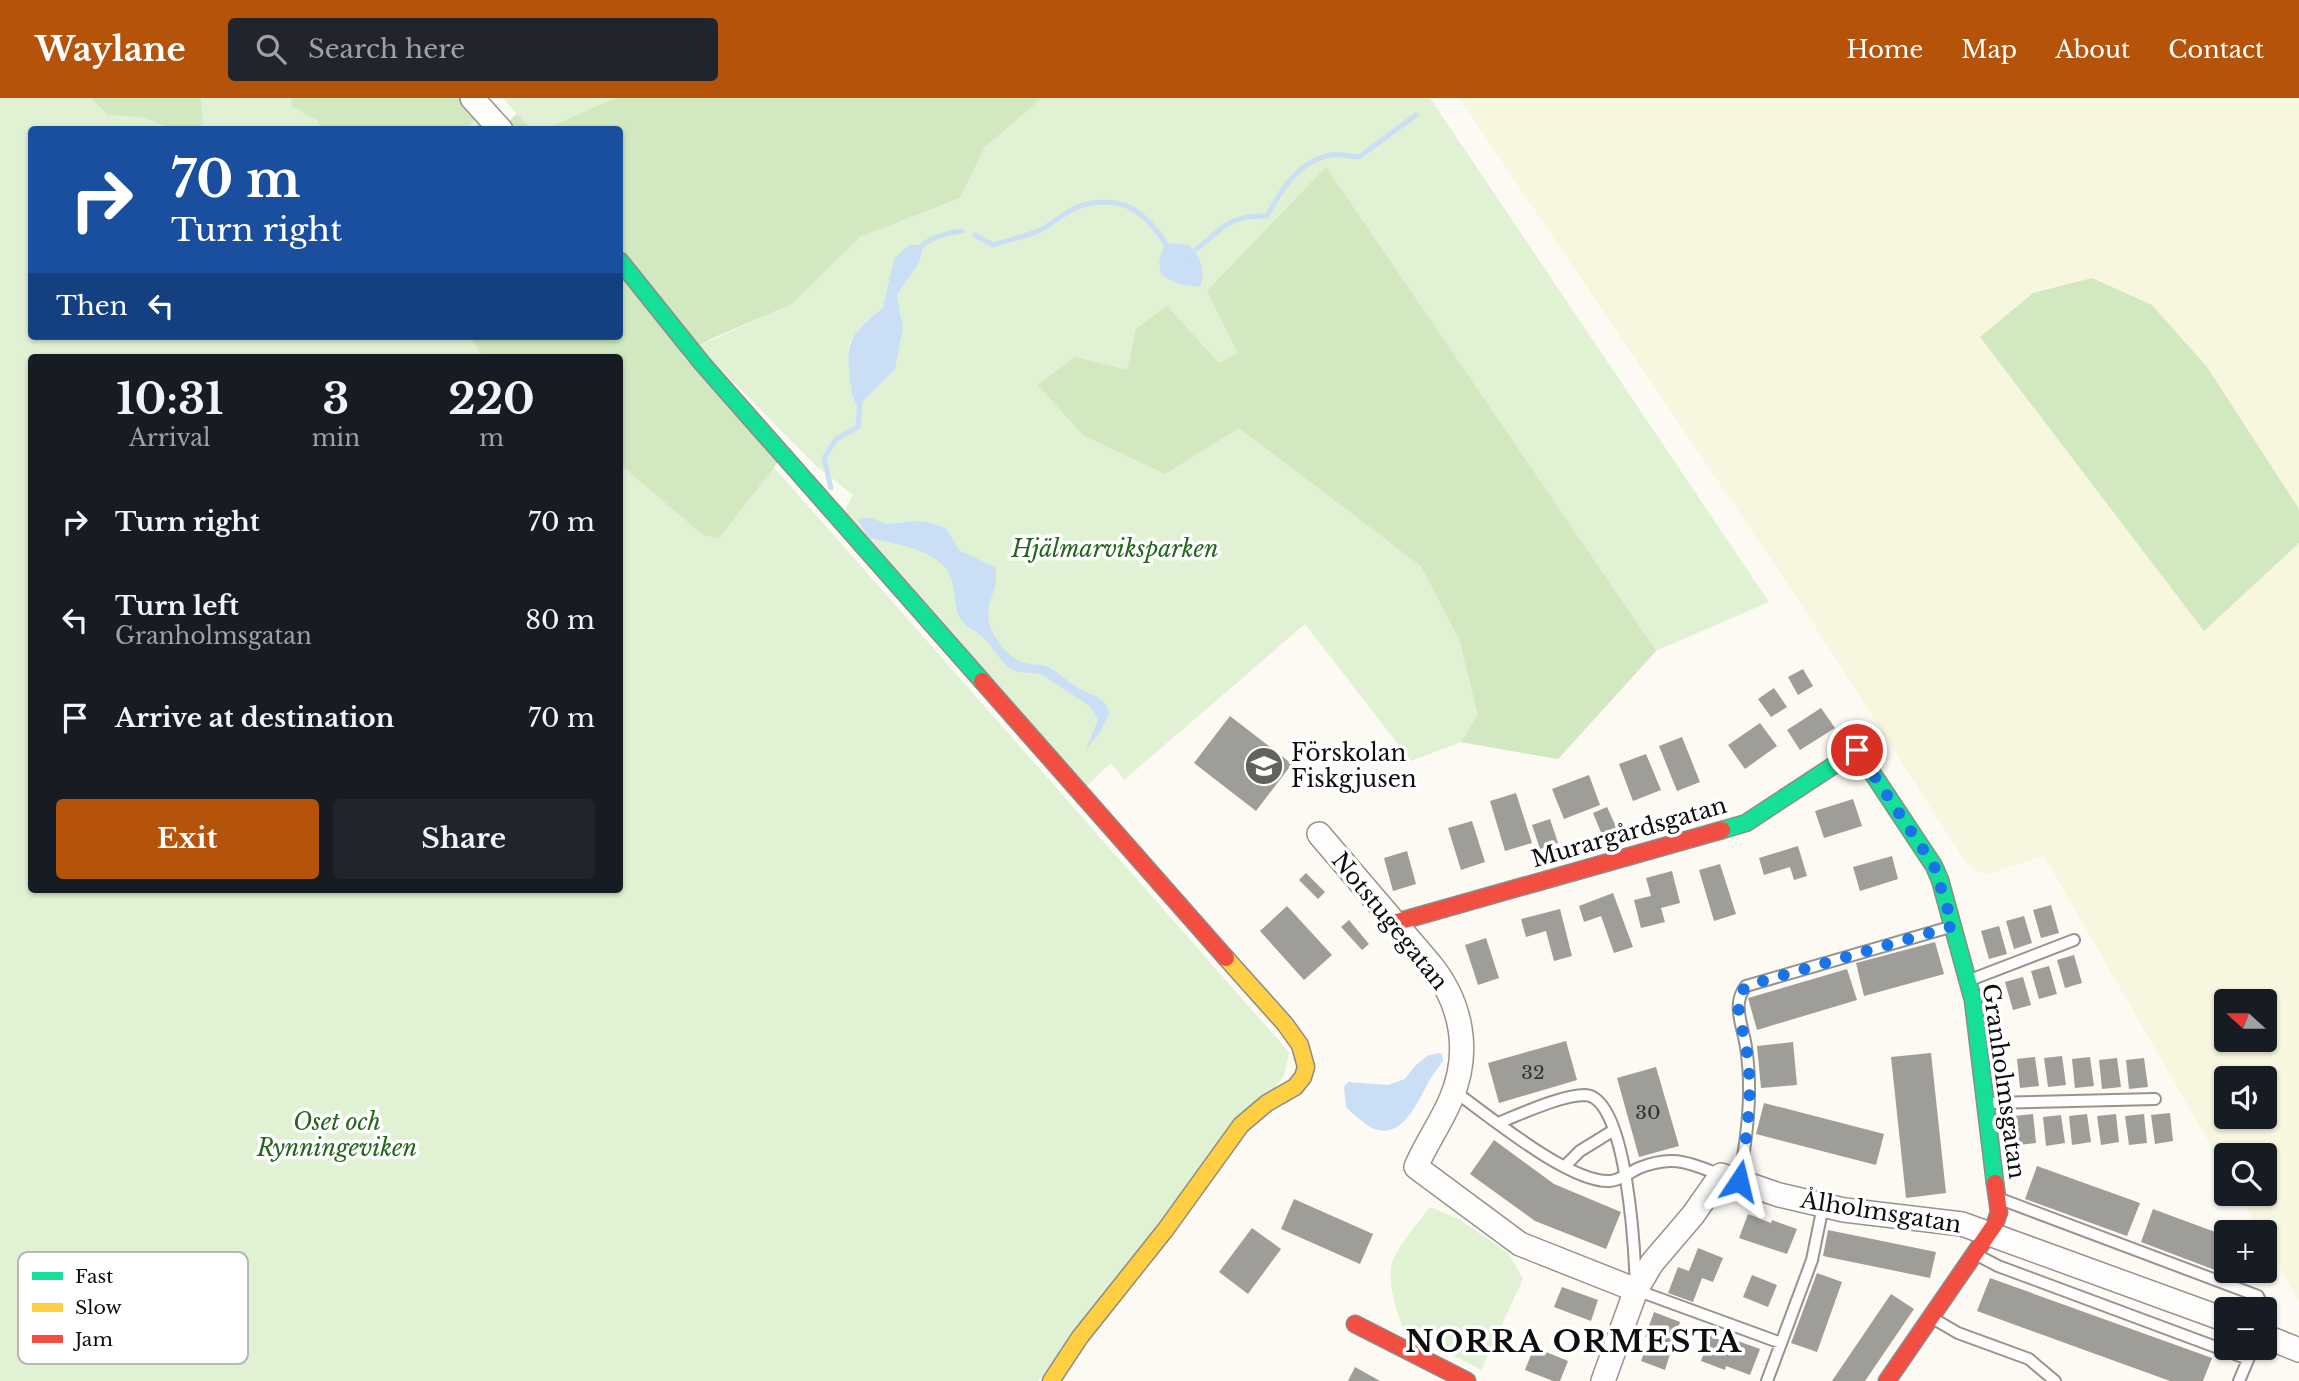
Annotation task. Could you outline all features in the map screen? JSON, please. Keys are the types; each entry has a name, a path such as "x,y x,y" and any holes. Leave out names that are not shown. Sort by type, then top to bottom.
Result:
{"street":[{"path":"472,98 497,126"},
{"path":"623,265 718,382 1270,1007 1299,1041 1305,1053 1303,1077 1296,1086 1256,1111 1241,1125 1166,1229 1080,1338 1051,1381"},
{"name":"Murargårdsgatan","path":"1396,922 1746,823 1857,750"},
{"name":"Granholmsgatan","path":"1857,750 1934,866 1953,926 1973,1000 1999,1212 1995,1224 1887,1381"},
{"name":"Notstugegatan","path":"1319,834 1440,976 1457,1009 1462,1038 1460,1069 1454,1091 1416,1167 1520,1244 1636,1290"},
{"path":"1603,1381 1636,1290 1652,1263 1693,1215 1730,1178"},
{"name":"Ålholmsgatan","path":"1730,1178 1823,1206 1878,1216 1956,1223 2214,1316"},
{"path":"1355,1324 1467,1381"},
{"path":"2277,1341 2299,1350"}],"lane":[{"path":"1454,1091 1544,1155 1597,1180 1613,1181 1645,1166 1677,1159 1730,1178 1746,1140 1750,1099 1747,1049 1737,1006 1740,993 1746,986 1953,926"},
{"path":"1968,981 2074,940"},
{"path":"1498,1123 1552,1102 1586,1095 1597,1099 1614,1130 1625,1174 1633,1220 1636,1290 1781,1343"},
{"path":"1985,1104 2155,1099"},
{"path":"1565,1166 1580,1151 1614,1130"},
{"path":"1997,1198 2259,1297"},
{"path":"1767,1381 1812,1260 1823,1206"},
{"path":"1975,1253 1997,1266 2214,1346"},
{"path":"1931,1317 1958,1333 2029,1359 2055,1381"},
{"path":"2239,1381 2248,1360"}],"green space":[{"name":"Oset och Rynningeviken","path":"0,98 443,98 469,126 28,126 28,340 568,340 590,354 28,354 28,893 623,893 623,362 683,364 1289,1052 1284,1076 1038,1381 0,1381"},
{"path":"91,98 201,98 203,126 164,126 141,117 108,115"},
{"path":"291,98 460,98 477,117 470,126 320,126 318,121 292,106"},
{"path":"503,98 615,98 552,126 528,126"},
{"path":"615,98 1042,98 985,147 960,198 860,237 792,304 713,338 682,355 778,462 719,538 703,535 623,467 623,354 481,354 472,340 623,340 623,126 552,126"},
{"name":"Hjälmarviksparken","path":"1042,98 1430,98 1769,602 1656,651 1558,759 1461,742 1411,761 1305,624 1124,780 1111,763 1085,787 843,514 853,495 815,465 698,346 792,304 860,237 960,198 985,147","holes":["919,263 897,295 903,328 859,406 853,400 849,344 861,325 883,308 887,294"]},
{"path":"1459,98 2299,98 2299,1302 2277,1263 2277,1220 2253,1220 2245,1206 2277,1206 2277,1143 2214,1143 2214,1151 2044,856 1985,875 1966,863 1793,592"},
{"path":"517,114 528,126 504,126"},
{"name":"Oset och Rynningeviken","path":"477,117 486,126 469,126"},
{"path":"1326,167 1656,651 1558,759 1461,742 1478,715 1460,641 1421,566 1239,428 1165,474 1083,435 1038,385 1075,357 1127,370 1136,329 1167,306 1219,363 1238,353 1207,291"},
{"path":"2092,278 2152,305 2207,367 2299,509 2299,543 2204,631 1980,337 2033,293"},
{"path":"1430,1207 1459,1219 1508,1253 1523,1279 1481,1370 1403,1329 1398,1315 1391,1285 1393,1262 1401,1246"}],"water":[{"path":"1165,243 1189,245 1193,250 1202,270 1200,287 1178,284 1161,275 1159,262"},
{"path":"909,245 923,245 919,263 897,295 903,328 895,369 858,406 853,397 850,380 850,346 864,324 883,308 894,259"},
{"path":"871,518 887,524 916,521 946,528 960,551 995,567 996,583 988,612 991,629 1001,645 1020,661 1046,666 1097,697 1110,713 1099,734 1086,749 1098,720 1090,706 1042,675 1019,672 1007,666 983,637 961,619 950,576 943,565 918,550 869,538 857,519"},
{"path":"1442,1054 1443,1061 1415,1107 1401,1124 1393,1129 1383,1131 1372,1128 1346,1107 1344,1087 1348,1082 1388,1085 1405,1079 1427,1056"}],"building":[{"path":"1803,669 1813,686 1798,695 1788,677"},
{"path":"1774,688 1787,707 1771,717 1758,699"},
{"path":"1821,708 1835,728 1800,750 1787,730"},
{"path":"1230,716 1292,764 1256,811 1194,763"},
{"path":"1760,723 1777,746 1745,769 1728,745"},
{"path":"1682,737 1700,782 1677,791 1659,746"},
{"path":"1646,754 1661,790 1633,801 1619,764"},
{"path":"1589,775 1600,805 1564,819 1552,789"},
{"path":"1516,793 1532,843 1505,851 1490,801"},
{"path":"1853,799 1862,826 1824,838 1815,811"},
{"path":"1607,807 1617,829 1602,835 1593,813"},
{"path":"1550,819 1558,843 1540,849 1532,825"},
{"path":"1472,821 1485,862 1461,870 1448,828"},
{"path":"1798,846 1807,876 1794,880 1790,867 1764,875 1759,858"},
{"path":"1407,851 1416,884 1393,891 1384,858"},
{"path":"1892,856 1898,879 1860,891 1853,867"},
{"path":"1720,864 1736,914 1714,921 1699,870"},
{"path":"1672,871 1680,903 1661,908 1665,922 1641,928 1634,900 1651,896 1646,878"},
{"path":"1306,873 1325,892 1318,899 1299,880"},
{"path":"1613,893 1633,947 1614,953 1601,916 1584,922 1579,906"},
{"path":"2051,905 2059,933 2041,938 2033,910"},
{"path":"1287,906 1332,955 1304,980 1260,931"},
{"path":"1560,909 1572,956 1554,961 1546,931 1526,937 1521,919"},
{"path":"2024,916 2032,943 2014,949 2006,921"},
{"path":"1349,920 1369,944 1362,950 1341,927"},
{"path":"1999,926 2007,954 1989,959 1981,931"},
{"path":"1486,938 1499,978 1478,985 1465,945"},
{"path":"1935,942 1944,974 1864,996 1856,963"},
{"path":"2074,955 2082,983 2065,988 2057,960"},
{"path":"2049,966 2057,994 2039,999 2031,971"},
{"path":"1847,969 1857,1000 1757,1030 1748,998"},
{"path":"2023,977 2031,1005 2013,1010 2005,982"},
{"path":"1566,1041 1577,1080 1499,1103 1488,1063"},
{"path":"1793,1042 1797,1085 1761,1088 1757,1046"},
{"path":"1931,1053 1946,1193 1906,1198 1891,1057"},
{"path":"2062,1056 2066,1085 2048,1087 2044,1058"},
{"path":"2035,1057 2039,1086 2020,1088 2017,1059"},
{"path":"2090,1057 2094,1086 2075,1088 2072,1059"},
{"path":"2117,1058 2121,1087 2102,1089 2099,1060"},
{"path":"2144,1058 2148,1087 2129,1089 2126,1060"},
{"path":"1656,1067 1679,1146 1639,1157 1617,1078"},
{"path":"1764,1103 1884,1134 1876,1165 1756,1134"},
{"path":"2170,1113 2173,1141 2155,1144 2151,1115"},
{"path":"2033,1114 2036,1143 2018,1145 2014,1116"},
{"path":"2087,1114 2091,1142 2072,1145 2069,1116"},
{"path":"2116,1114 2119,1142 2101,1145 2097,1116"},
{"path":"2144,1114 2147,1143 2129,1145 2125,1116"},
{"path":"2061,1115 2065,1143 2046,1146 2043,1117"},
{"path":"1494,1140 1554,1184 1621,1212 1606,1249 1535,1221 1470,1174"},
{"path":"2037,1166 2140,1203 2127,1236 2025,1199"},
{"path":"1294,1199 1373,1234 1360,1264 1281,1229"},
{"path":"2153,1209 2214,1232 2214,1270 2141,1242"},
{"path":"1748,1214 1797,1229 1787,1254 1739,1238"},
{"path":"1252,1228 1281,1249 1248,1294 1219,1272"},
{"path":"1828,1230 1936,1252 1930,1278 1823,1256"},
{"path":"1698,1248 1723,1258 1713,1282 1702,1278 1693,1302 1668,1293 1678,1267 1689,1271"},
{"path":"1817,1273 1842,1282 1817,1352 1791,1343"},
{"path":"1752,1275 1777,1285 1768,1307 1743,1297"},
{"path":"1990,1278 2212,1358 2203,1381 2170,1381 1977,1311"},
{"path":"1562,1287 1598,1300 1591,1321 1554,1307"},
{"path":"1891,1294 1914,1309 1865,1381 1832,1381"},
{"path":"1654,1312 1680,1322 1665,1370 1641,1361 1650,1338 1645,1337"},
{"path":"1710,1336 1733,1345 1735,1340 1760,1349 1750,1375 1701,1361"},
{"path":"1534,1347 1568,1361 1560,1381 1525,1370"},
{"path":"1355,1367 1380,1381 1348,1381"}],"waterway":[{"path":"1189,254 1231,222 1267,216 1292,178 1309,164 1333,154 1359,157 1416,115"},
{"path":"975,235 993,245 1035,232 1077,207 1111,202 1133,209 1143,216 1168,247"},
{"path":"919,249 944,234 962,231"},
{"path":"831,488 824,458 836,439 858,427 860,401"}],"traffic: fast":[{"path":"623,265 701,362 982,681"},
{"path":"1722,830 1746,823 1857,750 1934,866 1940,880 1973,1000 1995,1183"}],"traffic: slow":[{"path":"1051,1381 1080,1337 1166,1229 1241,1125 1267,1103 1295,1087 1303,1077 1306,1067 1300,1045 1285,1024 1226,958"}],"traffic: jam":[{"path":"982,681 1226,958"},
{"path":"1397,922 1722,830"},
{"path":"1887,1381 1995,1224 1999,1212 1995,1183"},
{"path":"1355,1324 1467,1381"}],"place":[{"name":"Förskolan Fiskgjusen","path":"1264,766"}],"district":[{"name":"NORRA ORMESTA","path":"1574,1341"}],"route":[{"path":"1739,1181 1750,1099 1747,1049 1737,1006 1740,993 1746,986 1953,926 1934,866 1857,750"}]}
